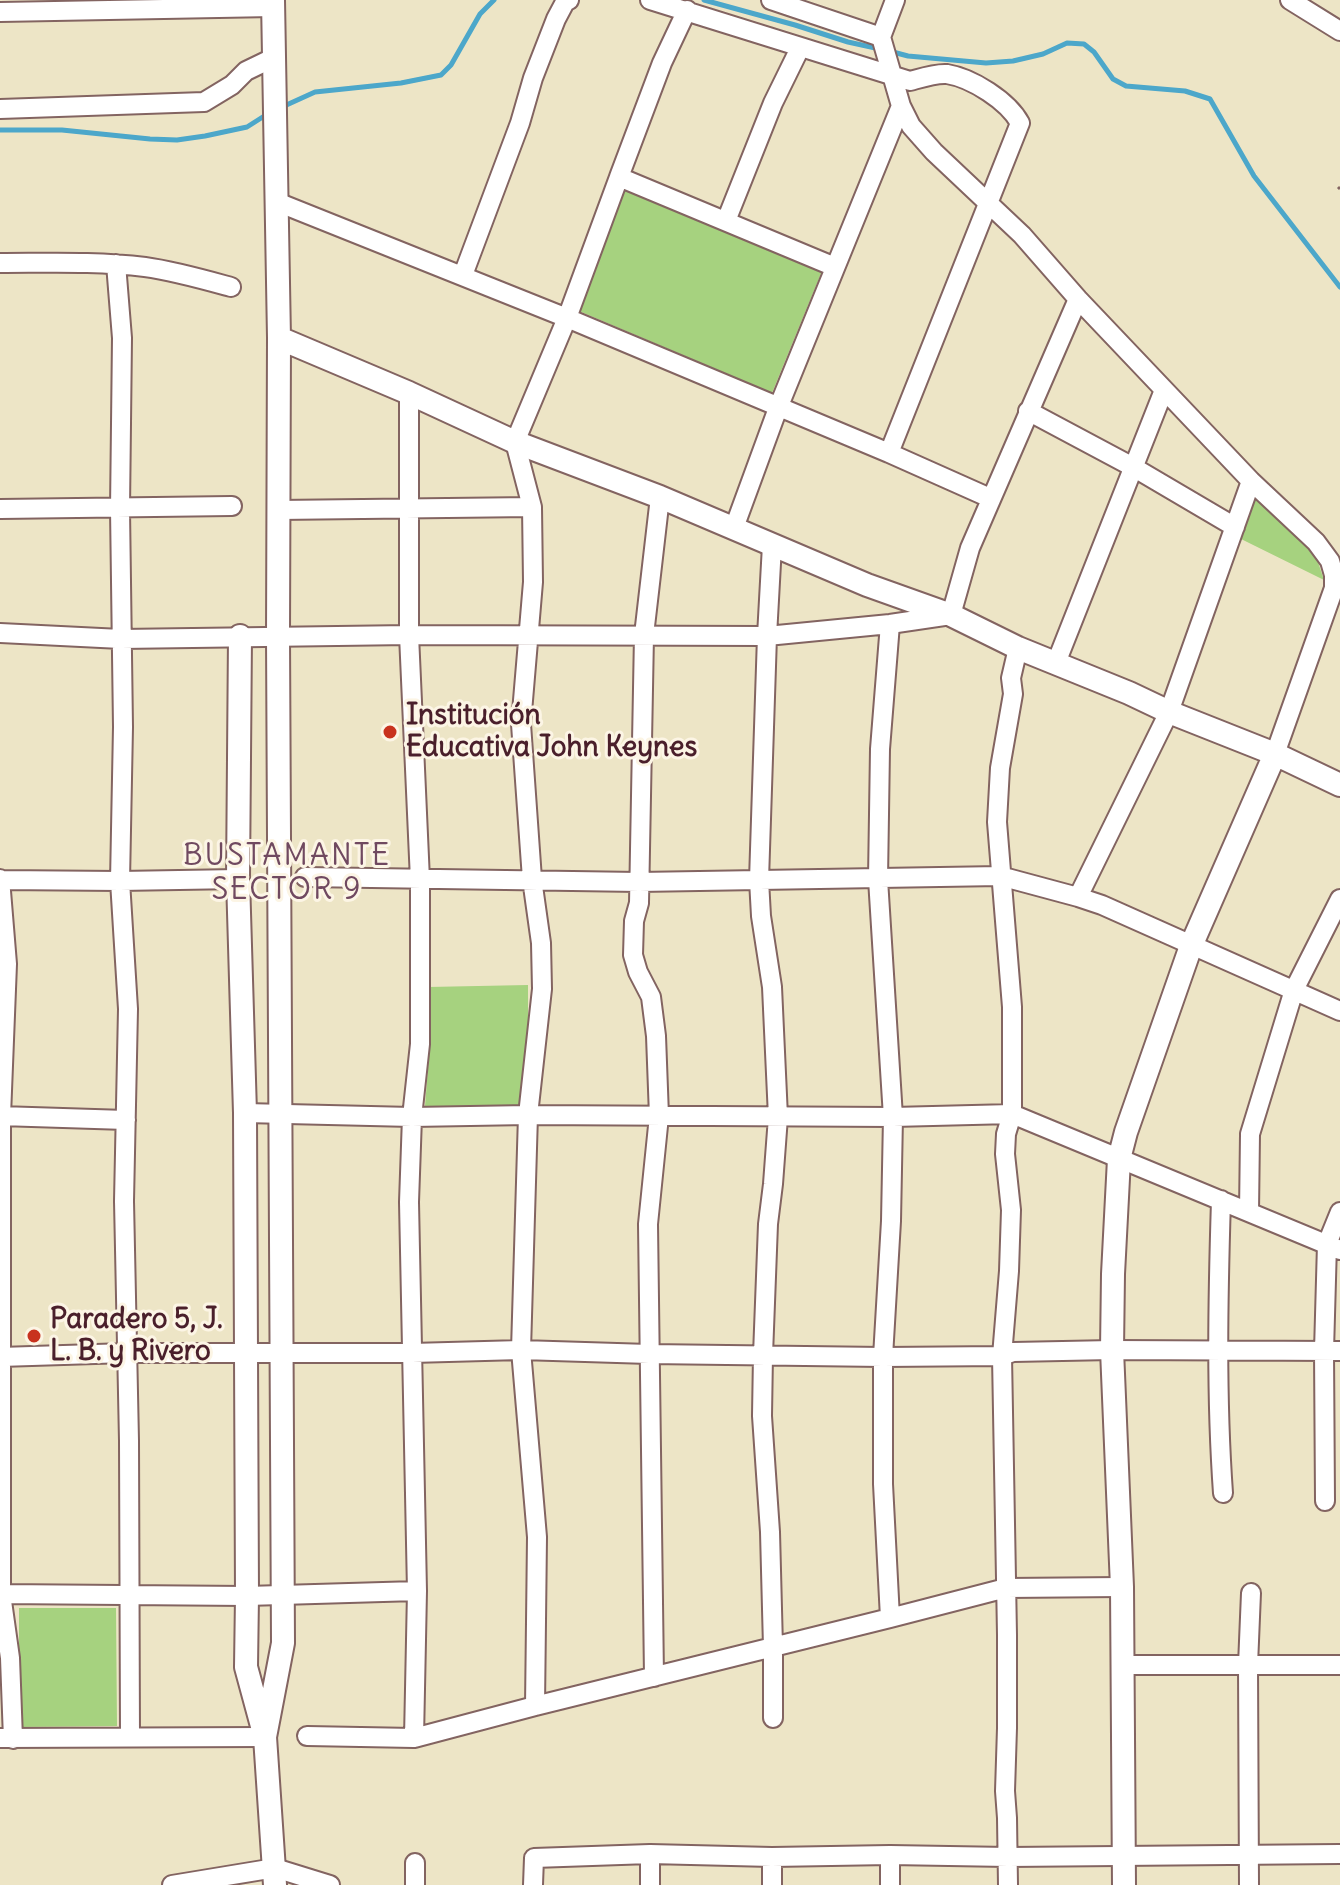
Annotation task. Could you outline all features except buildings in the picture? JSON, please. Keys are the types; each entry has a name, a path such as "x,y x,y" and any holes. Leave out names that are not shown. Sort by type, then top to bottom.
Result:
{"street":[{"path":"463,275 520,123 533,78 556,19 569,0"},
{"path":"650,0 910,81 946,74 988,91 1015,114 1020,123 889,453"},
{"path":"771,0 881,37"},
{"path":"895,0 881,37 901,106 911,126 934,152 1022,235 1078,299 1251,481 1316,542 1330,561 1334,575 1334,588 1275,754 1191,946 1119,1159 1112,1350 1122,1587 1124,1885"},
{"path":"1290,0 1340,31"},
{"path":"0,12 273,3 279,338 283,1643 265,1737"},
{"path":"535,1706 537,1537 521,1350 528,1115 542,989 541,943 532,879 521,724 533,582 532,507 515,442 567,318 662,63 687,10"},
{"path":"726,221 773,103 800,48"},
{"path":"0,109 204,102 232,85 246,71 275,57"},
{"path":"734,528 778,408 901,106"},
{"path":"619,177 835,267"},
{"path":"277,202 567,318 990,498"},
{"path":"0,263 145,267 231,287"},
{"path":"116,264 122,338 120,509 123,727 120,881 128,1009 124,1201 130,1737"},
{"path":"951,615 970,548 990,498 1078,299"},
{"path":"279,338 515,442 660,497 867,585 951,615 1018,648 1275,754 1340,785"},
{"path":"1056,663 1164,390"},
{"path":"409,393 409,635 420,880 420,1044 412,1117 409,1202 417,1591 414,1738"},
{"path":"1028,411 1133,467 1235,527"},
{"path":"1078,897 1169,712 1251,481"},
{"path":"654,1677 648,1224 659,1116 651,997 638,972 632,936 639,903 644,635 660,497"},
{"path":"0,509 232,506"},
{"path":"278,510 532,507"},
{"path":"772,545 759,880 772,987 778,1117 768,1224 762,1416 770,1532 773,1718"},
{"path":"0,633 121,639 409,635 767,636 951,615"},
{"path":"890,624 880,749 878,879 893,1117 883,1357 883,1484 890,1618"},
{"path":"240,636 238,879 245,1113 246,1667 265,1737 275,1876"},
{"path":"1008,1885 1002,1356 1011,1210 1005,1154 1006,1134 1012,1114 1012,1007 997,822 1000,768 1013,694 1011,678 1018,648"},
{"path":"305,877 639,882 1000,876 1102,905 1340,1011"},
{"path":"238,879 0,880 7,964 0,1116 1,1594 10,1658 6,1738 265,1737"},
{"path":"1249,1212 1250,1134 1294,990 1340,899"},
{"path":"245,1113 412,1117 893,1117 1012,1114 1334,1247"},
{"path":"0,1116 126,1120"},
{"path":"1221,1200 1217,1351 1223,1493"},
{"path":"1325,1501 1334,1247 1340,1212"},
{"path":"1,1357 521,1350 883,1357 1002,1356 1013,1352 1112,1350 1332,1351"},
{"path":"307,1736 414,1738 1006,1588 1122,1587"},
{"path":"1,1594 247,1596 417,1591"},
{"path":"1249,1885 1248,1665 1251,1593"},
{"path":"1123,1665 1340,1665"},
{"path":"533,1885 534,1858 650,1854 1125,1857 1340,1854"},
{"path":"650,1854 650,1885"},
{"path":"890,1855 890,1885"},
{"path":"772,1857 772,1885"},
{"path":"415,1863 415,1885"},
{"path":"172,1885 275,1876 330,1885"}],"green space":[{"path":"623,189 822,271 772,393 579,311"},
{"path":"1255,493 1315,553 1324,580 1239,538"},
{"path":"528,985 524,1107 425,1106 430,1044 428,987"},
{"path":"19,1608 116,1608 117,1726 19,1727"}],"waterway":[{"path":"282,107 315,92 401,83 441,75 451,65 480,14 494,0"},
{"path":"704,0 880,49"},
{"path":"889,51 908,56 986,63 1043,54 1067,43 1084,44 1094,52 1113,79 1126,86 1185,91 1210,99 1254,176 1340,287"},
{"path":"0,130 62,130 177,140 247,127 269,113"}],"place":[{"name":"Institución Educativa John Keynes","path":"390,732"},
{"name":"Paradero 5, J. L. B. y Rivero","path":"34,1336"}],"district":[{"name":"BUSTAMANTE SECTOR 9","path":"287,873"}]}
